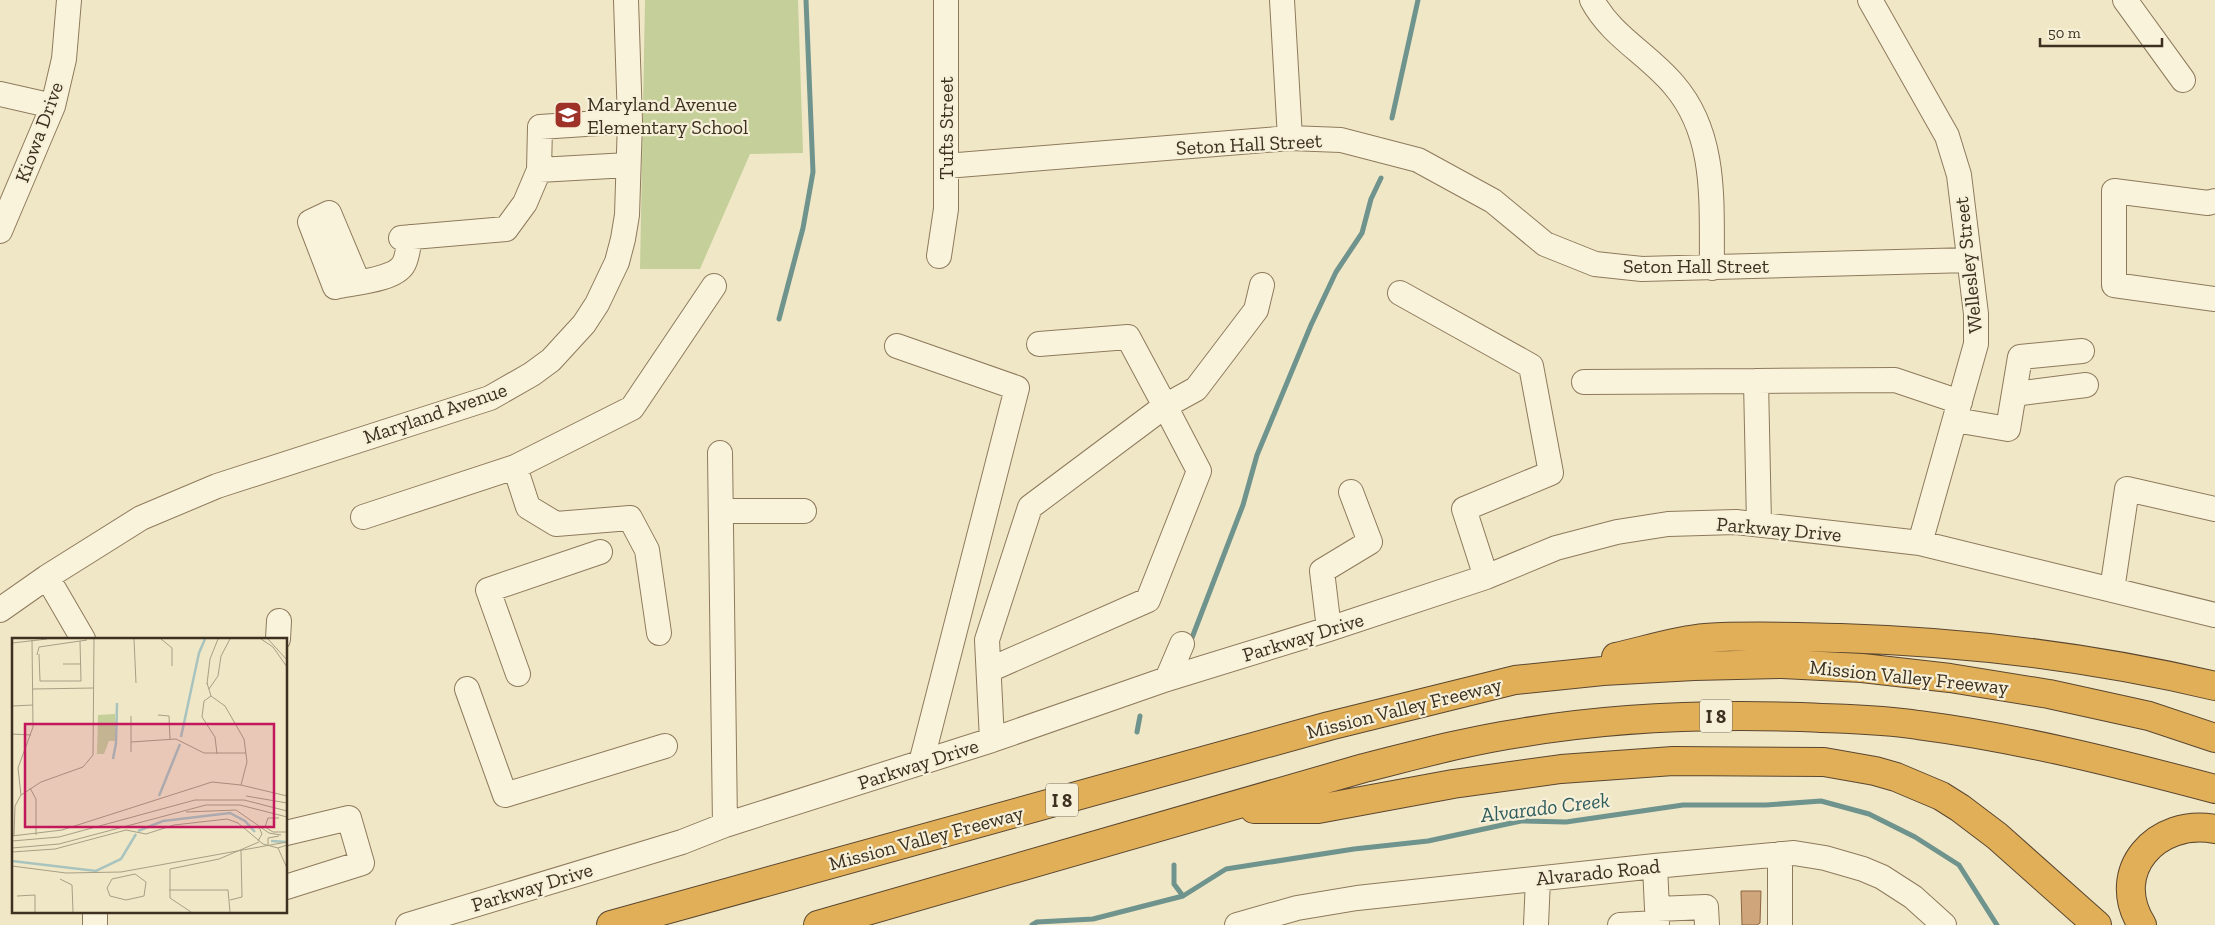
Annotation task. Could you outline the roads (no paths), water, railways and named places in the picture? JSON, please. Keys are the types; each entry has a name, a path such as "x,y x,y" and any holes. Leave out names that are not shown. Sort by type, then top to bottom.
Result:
{"highway":[{"path":"1515,680 1703,638 1764,636 1894,640 2015,650 2117,664 2215,686"},
{"name":"Mission Valley Freeway","path":"610,925 1329,726 1515,680 1694,666 1782,664 1862,668 1950,678 2048,694 2149,716 2215,738"},
{"name":"I 8","path":"818,925 1364,768 1450,747 1520,733 1608,721 1693,716 1837,718 1917,724 2113,762 2215,789"},
{"path":"1220,809 1318,809 1452,784 1569,768 1673,761 1824,762 1875,771 1896,777 1941,796 1997,836 2089,921"},
{"path":"2142,925 2135,909 2132,888 2135,869 2145,851 2160,837 2171,832 2196,826 2215,829"}],"street":[{"name":"Kiowa Drive","path":"0,230 53,106 64,59 69,0"},
{"name":"Maryland Avenue","path":"0,610 46,577 141,518 217,486 490,398 532,374 551,360 579,330 597,304 608,284 623,239 627,215 630,121 626,0"},
{"name":"Tufts Street","path":"939,256 946,209 946,0"},
{"path":"1282,0 1290,138"},
{"path":"1592,0 1619,35 1674,84 1695,118 1702,136 1710,172 1712,268"},
{"name":"Wellesley Street","path":"1870,0 1947,136 1959,176 1976,314 1976,344 1920,543"},
{"path":"2125,0 2184,80"},
{"path":"0,94 53,106"},
{"path":"358,282 390,275 403,265 406,237 506,230 525,203 539,170 540,127 630,121"},
{"name":"Seton Hall Street","path":"946,166 1290,138 1341,140 1418,160 1493,201 1546,244 1595,264 1642,269 1969,260"},
{"path":"539,170 628,165"},
{"path":"2215,201 2208,203 2114,192 2114,286 2215,299"},
{"path":"992,740 987,640 1030,507 1164,406 1196,389 1256,310 1262,285"},
{"path":"363,517 515,467 632,408 714,286"},
{"path":"1400,293 1531,366 1551,473 1464,509 1486,578"},
{"path":"988,670 1148,600 1199,471 1128,337 1039,344"},
{"path":"897,346 1017,388 921,763"},
{"path":"1584,382 1895,380 1957,411 2008,429 2020,357 2082,352"},
{"path":"1756,380 1759,524"},
{"path":"2014,394 2086,385"},
{"path":"720,453 725,826"},
{"path":"515,467 528,507 556,524 630,518 647,550 659,633"},
{"path":"2112,590 2128,489 2215,509"},
{"path":"1329,629 1322,571 1370,542 1351,492"},
{"path":"721,511 804,511"},
{"name":"Parkway Drive","path":"408,925 682,842 725,826 992,740 1167,678 1329,629 1486,578 1556,548 1617,532 1668,524 1736,522 1920,543 2215,615"},
{"path":"518,674 488,590 600,552"},
{"path":"46,577 82,638"},
{"path":"1167,678 1182,644"},
{"path":"467,689 505,795 665,746"},
{"path":"288,832 349,818 362,863 288,886"},
{"path":"1780,854 1780,925"},
{"name":"Alvarado Road","path":"1237,925 1270,914 1325,902 1780,854 1826,858 1863,869 1899,887 1938,923"},
{"path":"1655,866 1657,919"},
{"path":"1536,925 1538,879"},
{"path":"1620,925 1657,919 1706,907 1706,925"},
{"path":"95,912 95,925"}],"waterway":[{"path":"779,319 803,228 813,172 806,0"},
{"path":"1392,118 1418,0"},
{"path":"1190,643 1243,505 1257,455 1311,325 1336,272 1362,233 1371,199 1381,178"},
{"path":"1137,732 1140,716"},
{"name":"Alvarado Creek","path":"1032,925 1037,922 1093,919 1183,896 1226,869 1354,849 1428,841 1521,821 1566,822 1683,805 1766,805 1821,801 1869,814 1915,837 1959,865 1997,925"},
{"path":"1174,865 1174,884 1183,896"}],"place":[{"name":"Maryland Avenue Elementary School","path":"568,115"}]}
